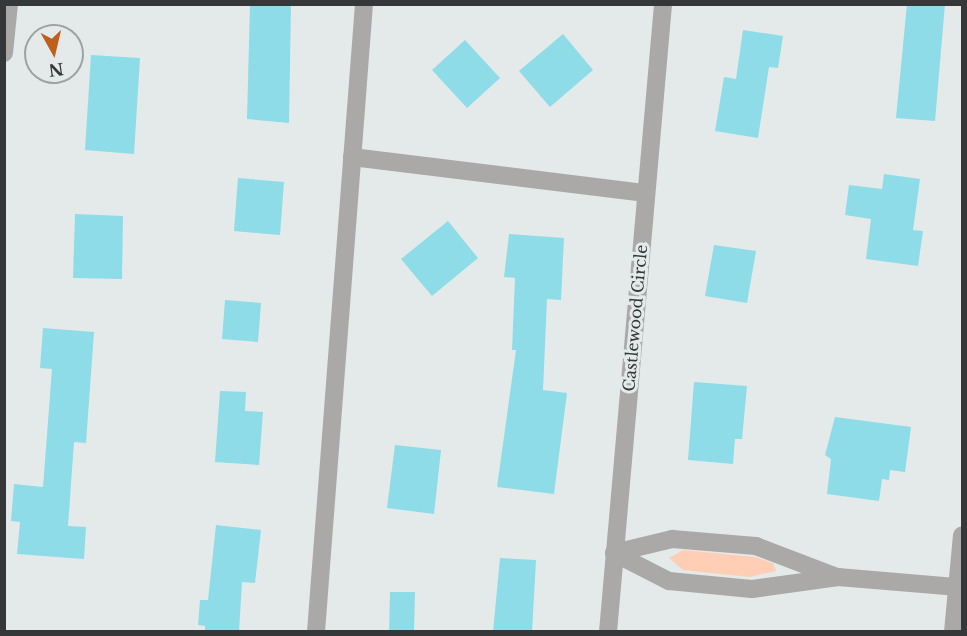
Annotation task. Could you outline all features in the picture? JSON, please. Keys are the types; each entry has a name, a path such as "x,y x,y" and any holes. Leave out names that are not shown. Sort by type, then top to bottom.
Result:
{"street":[{"path":"4,54 9,4"},
{"path":"316,632 364,4"},
{"name":"Castlewood Circle","path":"608,632 663,4"},
{"path":"352,158 646,193"},
{"path":"953,632 963,535"},
{"path":"614,553 672,539 756,546 838,577"},
{"path":"614,553 669,581 752,589 838,577 956,587"}],"shaded area":[{"path":"683,550 755,557 773,563 776,571 749,577 683,570 669,558"}],"building":[{"path":"250,4 291,4 289,123 247,119"},
{"path":"907,4 945,4 935,121 896,118"},
{"path":"743,30 783,36 778,68 769,67 758,138 715,131 724,77 736,79"},
{"path":"563,34 593,70 550,107 519,71"},
{"path":"465,40 500,78 467,108 432,70"},
{"path":"91,55 140,58 134,154 85,150"},
{"path":"884,174 920,179 913,230 923,231 918,266 866,259 871,219 845,215 849,185 882,189"},
{"path":"238,178 284,182 280,235 234,231"},
{"path":"75,214 123,216 122,279 73,278"},
{"path":"448,221 478,258 432,296 401,259"},
{"path":"509,234 564,238 561,300 547,299 543,390 567,393 554,494 497,487 516,350 512,350 515,278 504,277"},
{"path":"714,245 756,251 747,303 705,296"},
{"path":"225,300 261,303 258,342 222,339"},
{"path":"43,328 94,332 86,443 74,442 68,526 86,527 84,559 17,554 20,522 11,521 14,484 43,487 52,369 40,368"},
{"path":"694,382 747,386 742,439 735,439 733,464 688,460"},
{"path":"220,391 246,392 245,411 263,412 259,465 215,462"},
{"path":"835,417 911,427 905,472 890,470 889,480 882,479 879,501 827,494 831,459 825,455"},
{"path":"395,445 441,450 434,514 387,508"},
{"path":"216,525 261,530 255,583 242,582 239,632 205,632 205,626 198,625 200,600 208,600"},
{"path":"500,558 536,560 532,632 493,632"},
{"path":"390,592 415,592 414,632 389,632"}]}
